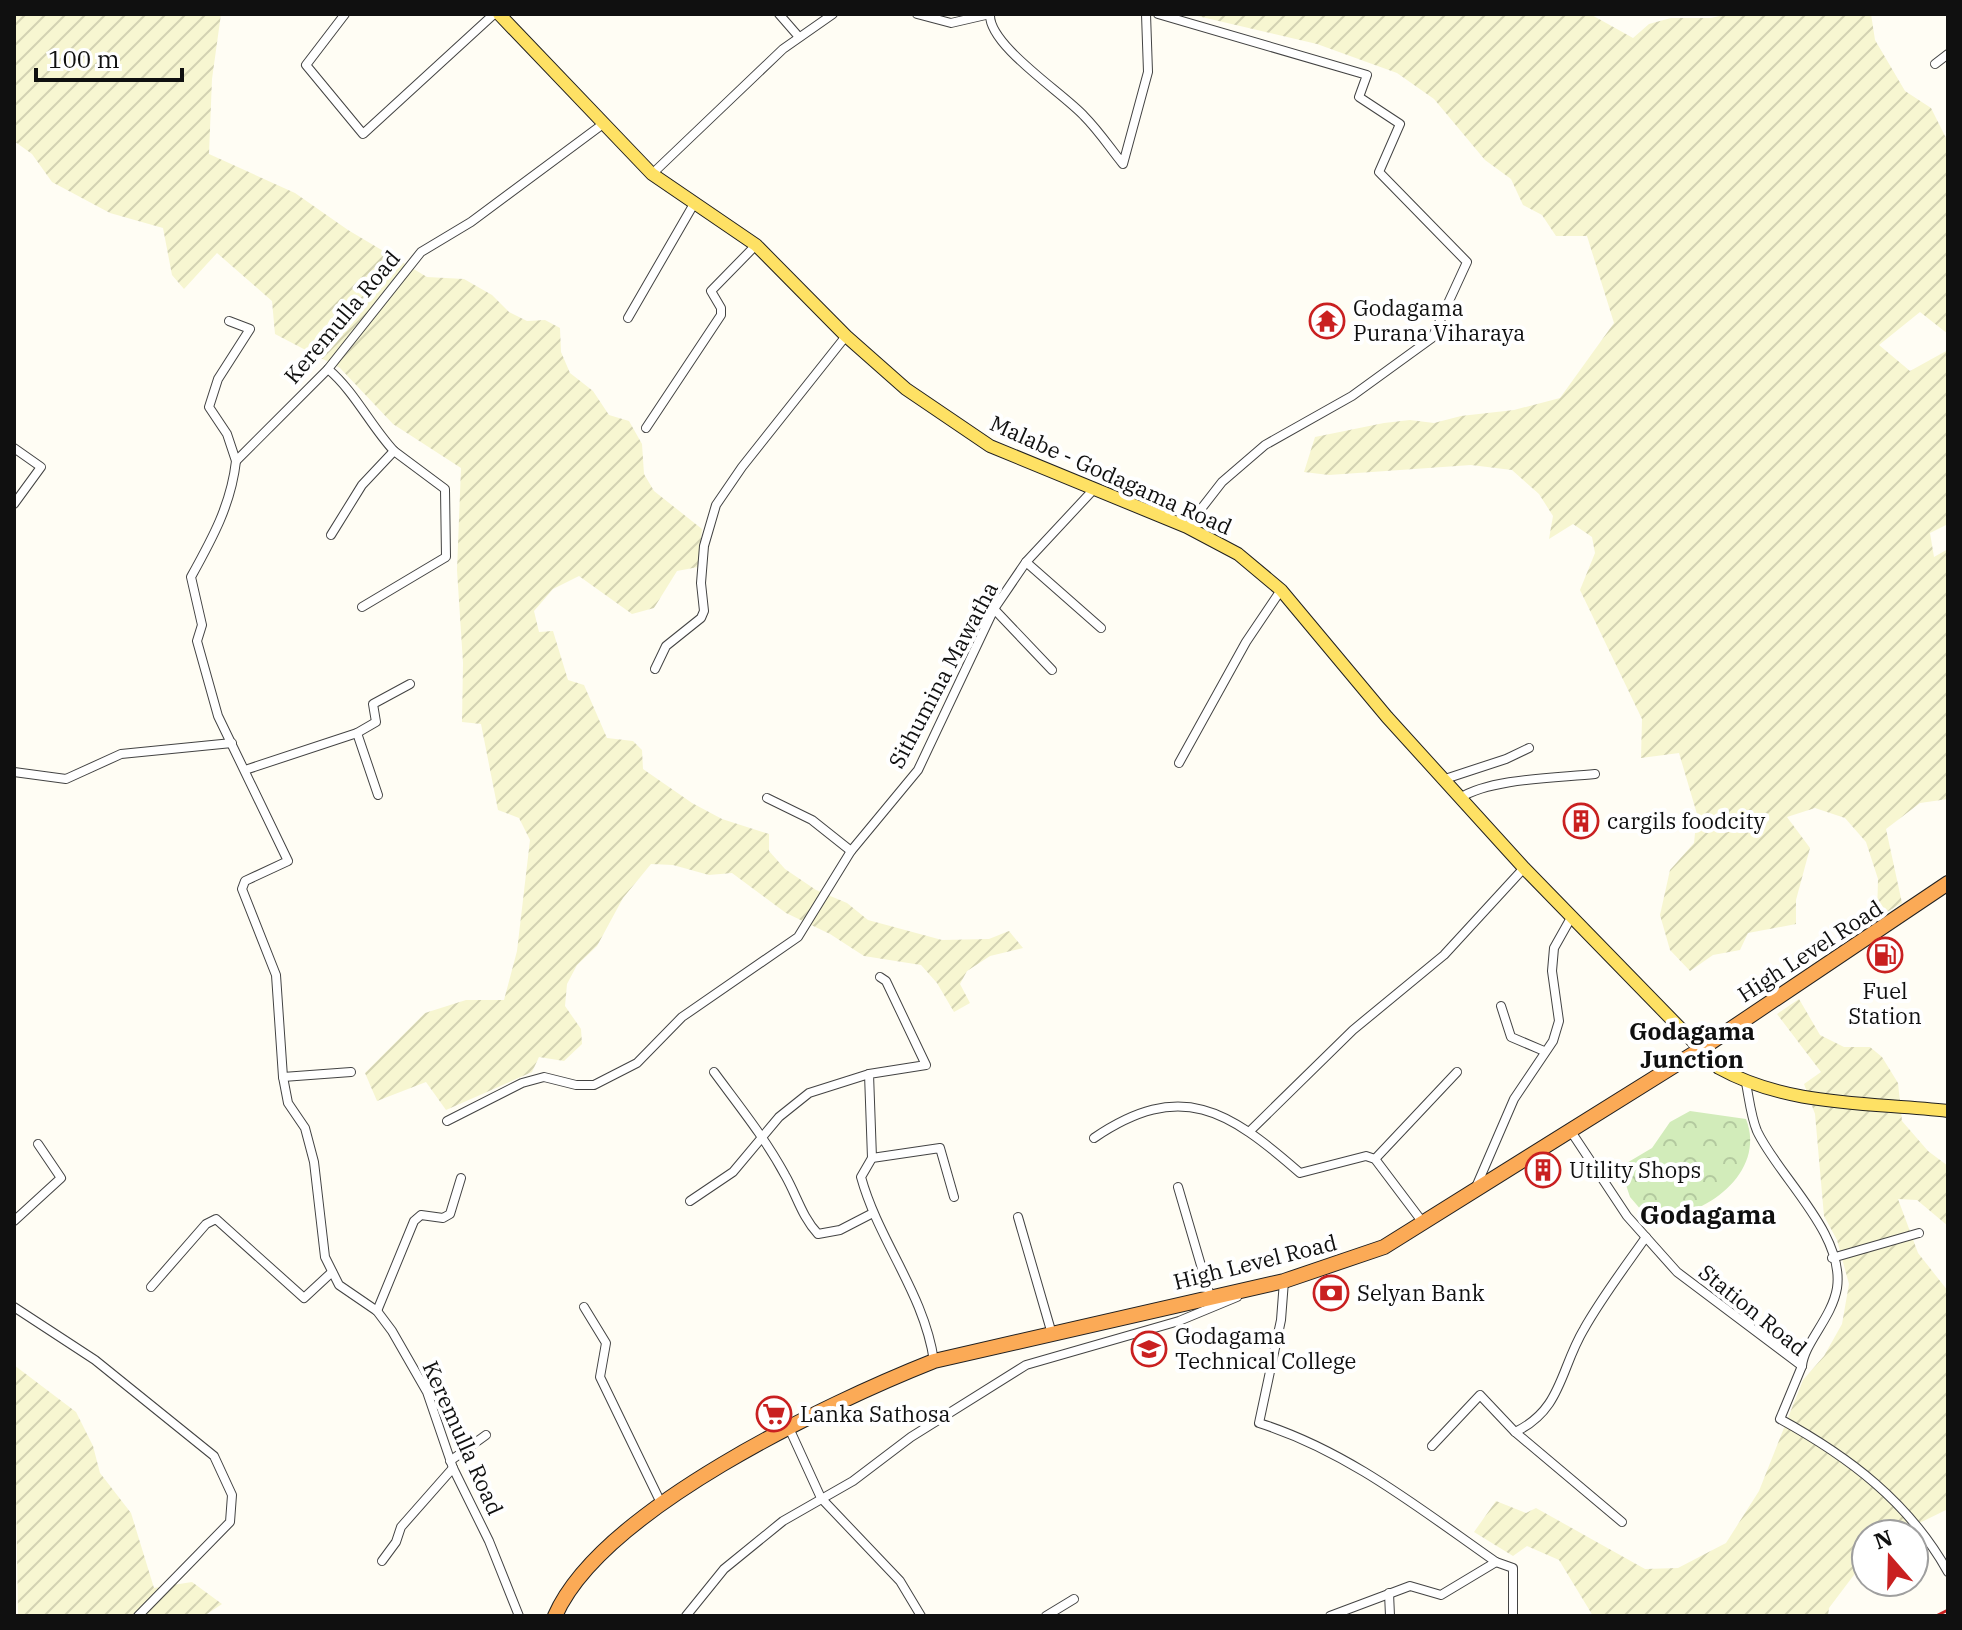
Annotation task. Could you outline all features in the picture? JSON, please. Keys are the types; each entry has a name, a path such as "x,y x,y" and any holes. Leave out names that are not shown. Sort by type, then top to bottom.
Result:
{"highway":[{"name":"High Level Road","path":"555,1616 589,1562 661,1503 789,1428 934,1361 1284,1281 1355,1259 1424,1224 1476,1187 1701,1049 1948,883"}],"main road":[{"name":"Malabe - Godagama Road","path":"497,14 652,174 756,245 846,336 906,389 990,446 1187,527 1238,554 1281,590 1387,717 1524,868 1719,1068 1746,1083 1800,1098 1948,1111"}],"street":[{"path":"345,14 306,65 363,134 497,14"},
{"path":"779,14 799,37"},
{"path":"652,174 799,37 833,14"},
{"path":"917,14 951,23 990,14 990,24 1002,42 1085,116 1123,164 1148,72 1146,14"},
{"path":"1158,14 1367,75 1359,97 1400,124 1379,172 1467,262 1432,338 1352,396 1265,445 1222,482 1187,527"},
{"path":"1935,64 1948,54"},
{"name":"Keremulla Road","path":"236,461 328,369 421,252 471,222 603,124"},
{"path":"628,318 695,202"},
{"path":"646,428 721,315 721,308 711,291 756,245"},
{"name":"Keremulla Road","path":"229,321 250,329 218,379 209,407 227,434 236,461 233,490 224,517 191,577 202,625 197,641 218,716 288,861 245,881 242,889 276,975 283,1077 288,1103 305,1128 314,1162 320,1234 332,1272 339,1285 377,1311 427,1392 452,1464 489,1541 519,1616"},
{"path":"655,669 666,646 701,618 704,611 701,583 704,546 716,505 742,467 846,336"},
{"path":"328,369 346,384 370,425 394,451 445,489 446,557 362,607"},
{"path":"14,448 41,467 14,504"},
{"path":"331,535 362,485 394,451"},
{"name":"Sithumina Mawatha","path":"447,1121 522,1083 544,1077 576,1085 594,1085 637,1063 682,1017 798,937 851,851 918,770 994,609 1026,562 1095,488"},
{"path":"1026,562 1101,628"},
{"path":"1179,763 1246,642 1281,590"},
{"path":"994,609 1052,670"},
{"path":"245,770 357,733 376,722 373,704 410,684"},
{"path":"357,733 378,795"},
{"path":"14,772 66,779 121,754 232,743"},
{"path":"1445,779 1529,748"},
{"path":"1460,798 1470,791 1520,782 1595,774"},
{"path":"767,798 812,820 851,851"},
{"path":"1251,1130 1353,1030 1444,955 1524,868"},
{"path":"1476,1187 1514,1099 1553,1041 1559,1021 1552,971 1554,948 1572,916"},
{"path":"690,1201 733,1172 779,1117 809,1093 869,1074 926,1065 886,981 880,977"},
{"path":"1501,1006 1511,1037 1544,1051"},
{"path":"283,1077 351,1072"},
{"path":"714,1072 762,1138 786,1176 806,1221 818,1234 840,1230 871,1214"},
{"path":"1375,1159 1457,1072"},
{"path":"869,1074 872,1158 861,1177 871,1214 900,1263 919,1305 930,1334 934,1361"},
{"path":"1746,1083 1756,1129 1774,1161 1803,1195 1832,1258 1838,1286 1827,1321 1803,1357 1802,1366"},
{"path":"1094,1138 1122,1119 1161,1105 1191,1106 1251,1130 1300,1173 1366,1156 1375,1159 1424,1224"},
{"name":"Station Road","path":"1569,1129 1627,1216 1677,1272 1802,1366 1780,1419 1850,1464 1909,1512 1948,1572"},
{"path":"14,1221 61,1178 38,1144"},
{"path":"872,1158 940,1148 954,1197"},
{"path":"377,1311 414,1221 421,1215 443,1218 450,1214 461,1178"},
{"path":"1178,1187 1210,1296"},
{"path":"1018,1217 1052,1334"},
{"path":"151,1287 206,1224 216,1219 304,1298 332,1272"},
{"path":"1832,1258 1919,1233"},
{"path":"1515,1432 1535,1423 1550,1406 1582,1330 1646,1237"},
{"path":"1284,1281 1281,1320 1259,1423 1297,1435 1360,1466 1496,1562 1513,1568 1513,1616"},
{"path":"686,1616 724,1569 783,1521 1026,1365 1179,1321 1268,1284"},
{"path":"14,1307 95,1360 214,1456 232,1495 230,1522 138,1616"},
{"path":"584,1307 606,1343 600,1377 661,1503"},
{"path":"1432,1446 1480,1395 1515,1432 1622,1522"},
{"path":"789,1428 821,1498 900,1581 921,1616"},
{"path":"382,1561 396,1542 401,1527 452,1464 486,1435"},
{"path":"1330,1616 1410,1586 1441,1595 1496,1562"},
{"path":"1389,1593 1390,1616"},
{"path":"1046,1616 1074,1599"}],"green space":[{"path":"14,14 221,14 212,79 209,154 295,193 348,230 427,277 464,279 492,295 509,312 527,321 545,320 560,328 561,352 570,373 593,391 609,415 629,421 642,444 644,474 654,491 702,529 698,567 677,571 654,608 632,614 579,576 553,589 534,611 539,632 553,631 568,680 584,685 607,738 633,741 642,750 643,769 692,803 722,819 769,834 769,851 785,869 816,890 847,903 868,920 942,940 989,939 1009,931 1023,948 990,956 967,971 960,984 970,1003 954,1012 937,983 921,965 864,956 830,934 786,913 732,873 709,875 673,865 651,864 623,898 597,946 577,965 567,984 565,1006 581,1029 582,1044 564,1061 539,1057 532,1072 446,1110 426,1082 377,1101 365,1073 425,1013 466,1000 504,1000 517,951 530,840 519,818 498,810 481,724 462,722 463,663 457,570 461,468 393,424 340,368 275,334 272,301 217,253 184,289 172,275 163,228 110,213 52,182 32,154 14,141"},
{"path":"1189,14 1590,14 1633,38 1649,24 1671,18 1711,18 1728,14 1871,14 1875,40 1905,91 1931,108 1948,142 1948,334 1920,312 1879,345 1910,371 1948,350 1948,524 1930,533 1934,557 1948,549 1948,799 1920,803 1886,829 1902,903 1877,918 1878,879 1866,842 1845,818 1815,808 1787,817 1810,848 1796,900 1796,924 1748,933 1740,950 1713,955 1690,971 1670,950 1660,915 1670,870 1694,843 1697,814 1679,753 1641,758 1642,719 1580,590 1595,553 1592,537 1573,524 1549,539 1553,516 1539,494 1512,470 1471,465 1329,475 1304,472 1315,437 1384,423 1410,420 1434,423 1461,416 1514,410 1560,398 1614,323 1587,236 1556,236 1542,215 1523,205 1511,179 1485,160 1434,99 1397,73 1317,44"},
{"path":"1799,999 1820,1035 1844,1047 1870,1047 1882,1057 1898,1083 1902,1121 1928,1151 1948,1166 1948,1226 1917,1200 1898,1199 1918,1253 1948,1291 1948,1509 1930,1518 1850,1518 1850,1580 1829,1608 1828,1616 1593,1616 1559,1560 1527,1546 1513,1556 1474,1532 1496,1501 1526,1513 1536,1508 1645,1569 1678,1568 1726,1543 1759,1491 1803,1380 1824,1356 1842,1324 1849,1284 1837,1240 1824,1216 1815,1114 1804,1084 1821,1072 1777,1014"},
{"path":"1690,1111 1746,1119 1750,1139 1747,1159 1738,1176 1707,1203 1688,1212 1648,1218 1630,1197 1620,1167 1652,1148 1670,1122"},
{"path":"14,1365 76,1412 93,1446 100,1473 131,1513 154,1588 192,1582 222,1604 204,1616 18,1616"}],"railway":[{"path":"1936,1616 1948,1610"}],"place":[{"name":"Godagama Purana Viharaya","path":"1327,321"},
{"name":"cargils foodcity","path":"1581,821"},
{"name":"Fuel Station","path":"1885,955"},
{"name":"Utility Shops","path":"1543,1170"},
{"name":"Selyan Bank","path":"1331,1293"},
{"name":"Godagama Technical College","path":"1149,1349"},
{"name":"Lanka Sathosa","path":"774,1414"}],"district":[{"name":"Godagama Junction","path":"1692,1046"},
{"name":"Godagama","path":"1708,1215"}]}
